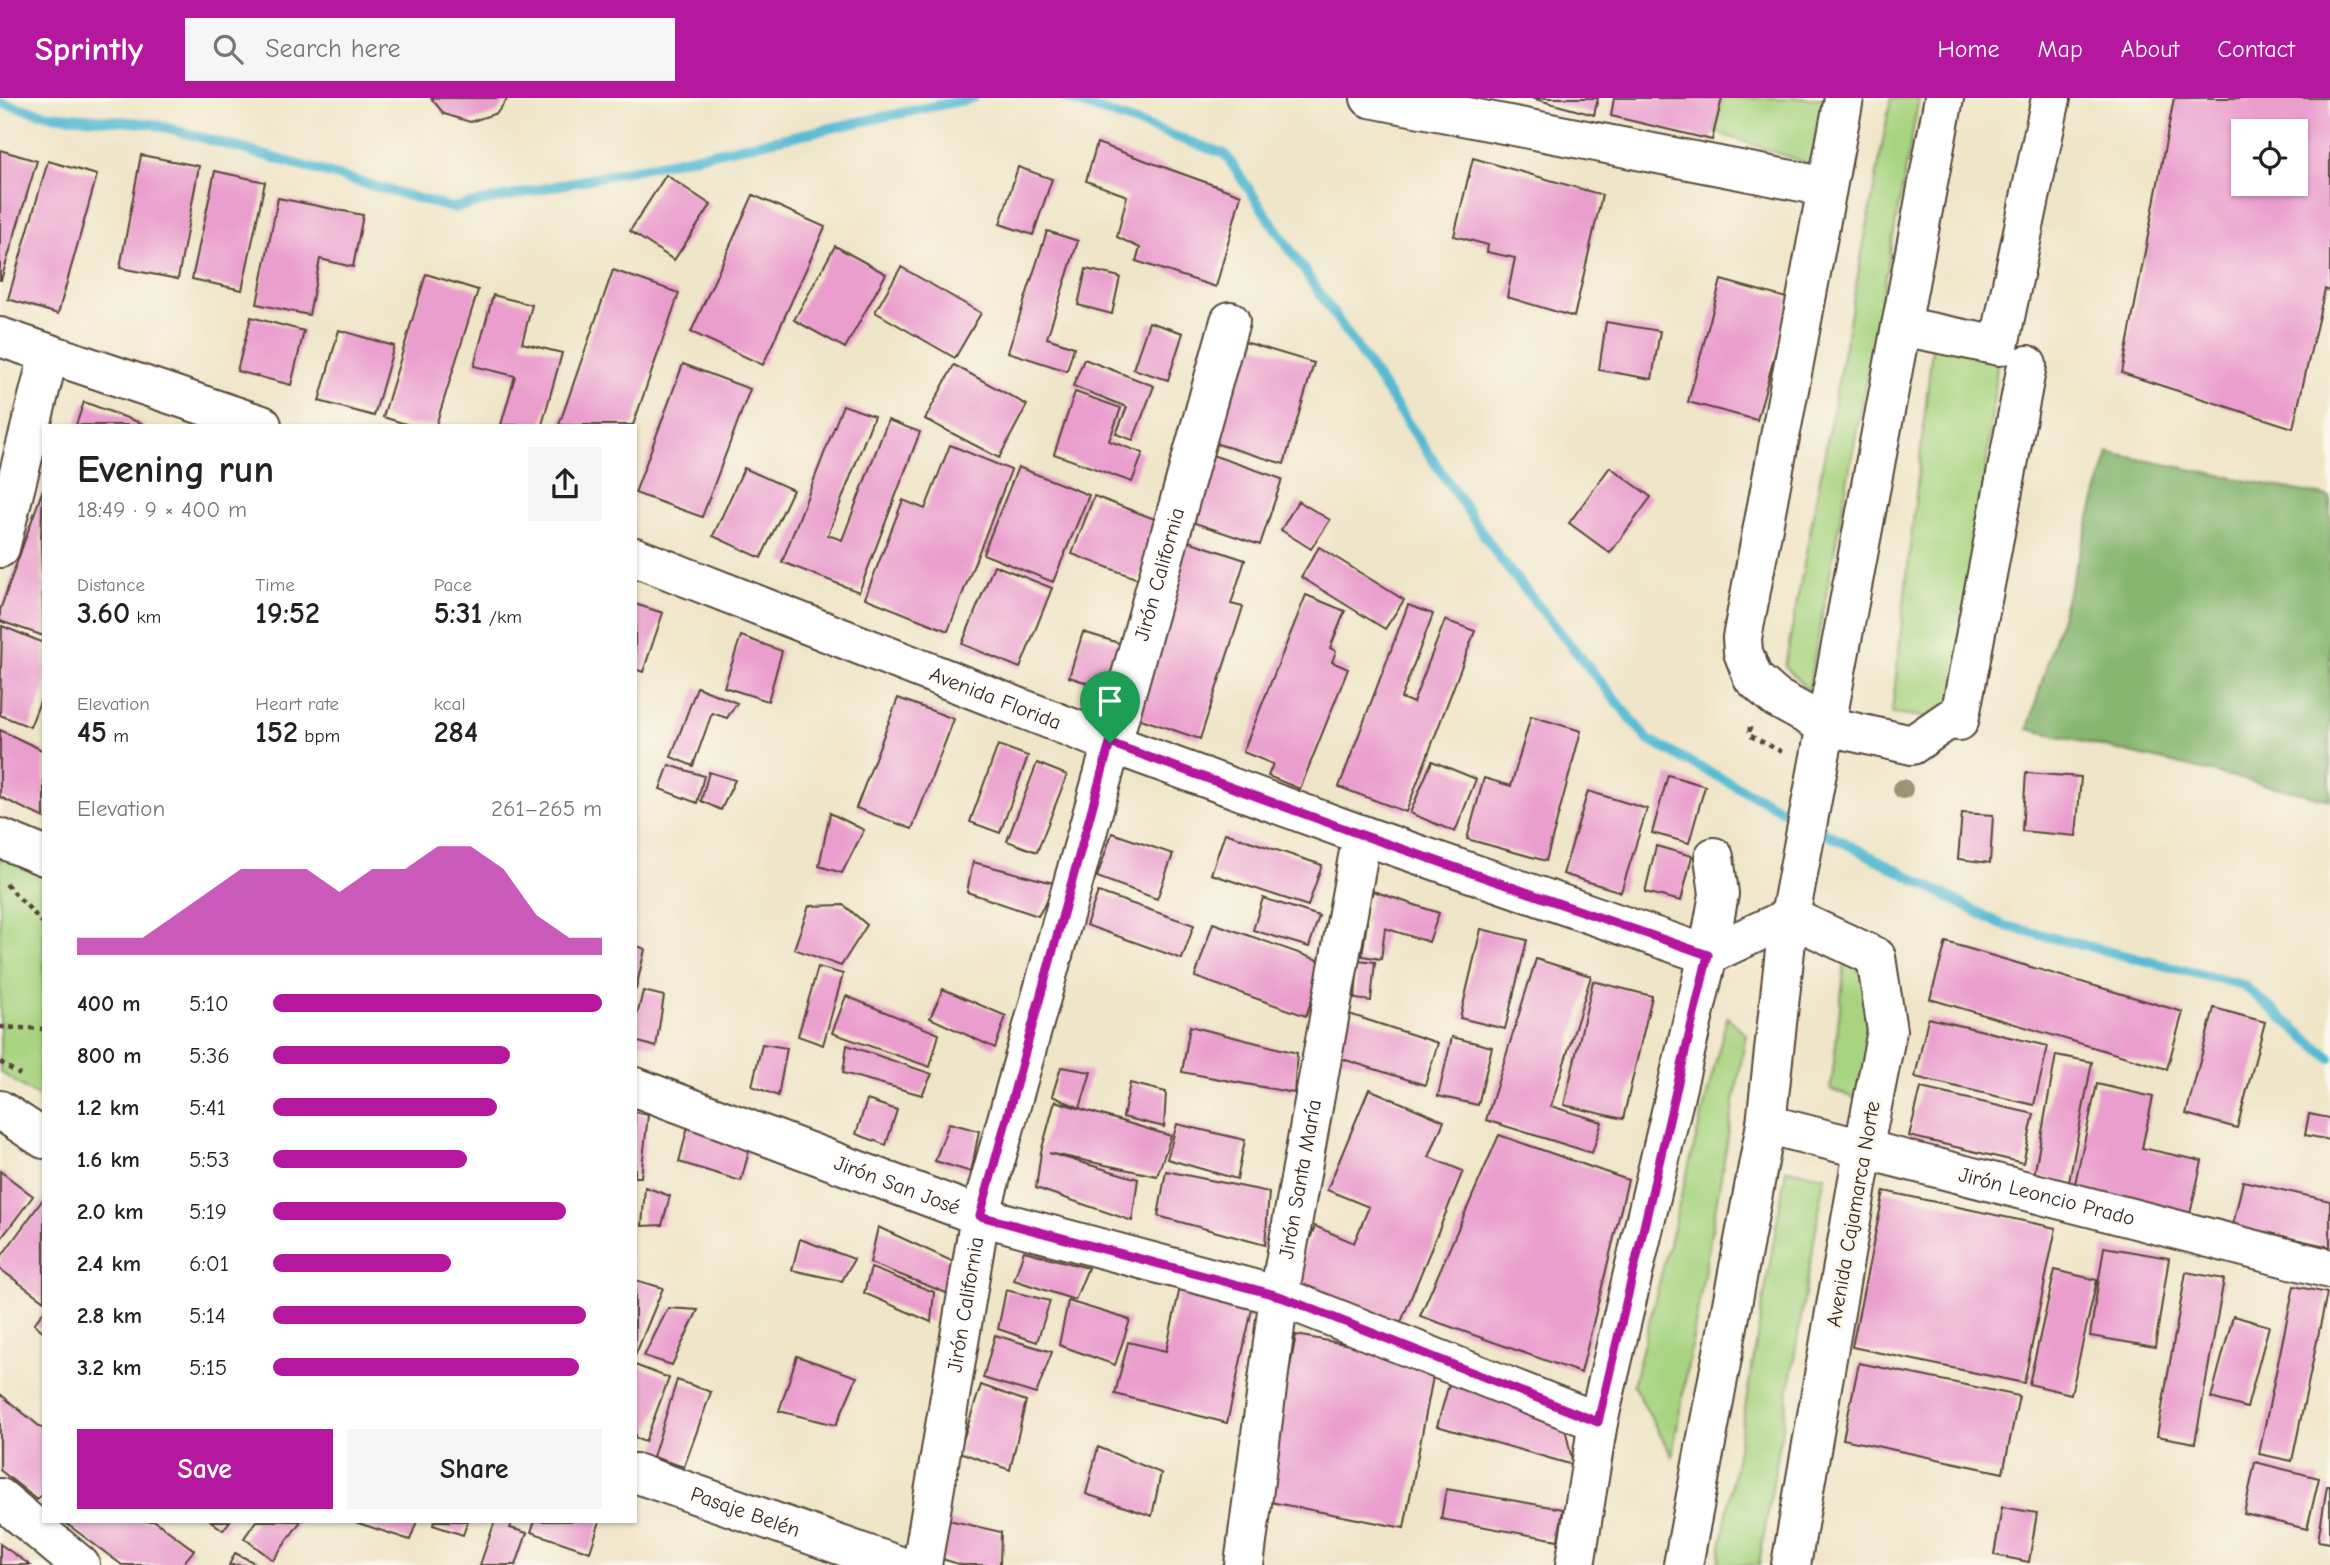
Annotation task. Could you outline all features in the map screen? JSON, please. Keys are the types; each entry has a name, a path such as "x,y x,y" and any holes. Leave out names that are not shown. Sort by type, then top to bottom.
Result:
{"main road":[{"path":"1370,98 1827,187"},
{"path":"1844,98 1742,638 1747,665 1763,690 1827,726 1912,745 1948,720 1959,721 2027,365"},
{"path":"1683,1565 1766,1124 1789,924 1944,98"},
{"path":"1901,326 1999,346 2051,98"},
{"name":"Jirón California","path":"922,1565 980,1216 1230,321"},
{"path":"0,337 259,424"},
{"path":"0,548 49,354"},
{"name":"Avenida Florida","path":"637,558 1110,743 1362,835 1708,955"},
{"name":"Jirón Santa María","path":"1244,1565 1279,1296 1362,835"},
{"path":"0,838 42,855"},
{"path":"1575,1565 1598,1422 1720,894 1714,857"},
{"path":"1708,955 1789,924"},
{"name":"Avenida Cajamarca Norte","path":"1789,924 1876,957 1887,1031 1863,1151 1791,1565"},
{"name":"Jirón San José","path":"637,1088 980,1216 1279,1296 1598,1422"},
{"path":"0,1110 42,1138"},
{"name":"Jirón Leoncio Prado","path":"1766,1124 2330,1269"},
{"name":"Pasaje Belén","path":"637,1474 897,1565"},
{"path":"0,1498 80,1565"}],"path":[{"path":"0,877 42,922"},
{"path":"0,1027 42,1029"}],"green space":[{"path":"1722,98 1824,98 1810,164 1715,132"},
{"path":"1891,98 1919,98 1808,691 1785,666"},
{"path":"1933,339 1999,346 1959,721 1892,713"},
{"path":"2109,453 2330,497 2330,800 2028,729"},
{"path":"0,851 42,869 42,1099 0,1072"},
{"path":"1845,961 1881,986 1873,1104 1831,1090"},
{"path":"1727,1017 1746,1034 1672,1456 1633,1385"},
{"path":"1786,1169 1825,1176 1759,1565 1718,1565"}],"building":[{"path":"431,98 508,98 497,113 470,122 444,114"},
{"path":"1531,98 1598,98 1594,115"},
{"path":"1614,98 1722,98 1712,140 1611,116"},
{"path":"2174,98 2330,98 2330,291 2325,289 2293,428 2122,373"},
{"path":"1097,143 1241,195 1216,287 1136,261 1140,248 1117,237 1127,196 1086,181"},
{"path":"0,150 37,161 1,280 0,280"},
{"path":"141,155 199,166 178,279 120,268"},
{"path":"1473,158 1602,195 1574,317 1507,297 1515,258 1487,252 1488,245 1454,236"},
{"path":"48,161 97,175 58,314 8,299"},
{"path":"1018,167 1052,179 1033,235 1000,224"},
{"path":"215,171 265,182 242,290 192,279"},
{"path":"666,175 711,205 674,260 630,231"},
{"path":"753,195 825,227 763,365 691,332"},
{"path":"278,198 363,215 353,267 320,259 309,315 257,304"},
{"path":"1047,231 1078,241 1047,338 1074,347 1067,371 1008,352"},
{"path":"835,246 886,274 845,348 794,320"},
{"path":"901,267 981,313 955,358 875,312"},
{"path":"1086,269 1120,277 1112,314 1078,305"},
{"path":"613,270 679,293 633,424 559,424"},
{"path":"426,274 478,290 436,424 406,424 383,417"},
{"path":"1721,280 1790,299 1757,420 1688,402"},
{"path":"493,295 532,305 522,343 562,353 542,424 501,424 515,376 474,366"},
{"path":"251,317 304,331 291,385 237,371"},
{"path":"1149,322 1183,333 1168,380 1133,369"},
{"path":"1606,322 1660,331 1652,379 1599,370"},
{"path":"339,330 394,346 374,416 319,401"},
{"path":"1245,342 1314,363 1284,464 1214,443"},
{"path":"1084,359 1154,386 1133,440 1116,434 1127,407 1073,386"},
{"path":"683,364 750,389 702,517 637,494"},
{"path":"954,365 1027,405 999,458 925,419"},
{"path":"1075,392 1121,408 1109,441 1143,453 1132,482 1054,454"},
{"path":"84,402 143,424 76,424"},
{"path":"843,405 874,416 828,535 842,540 888,420 920,432 859,592 782,562"},
{"path":"950,445 1011,470 948,631 865,598 903,500 925,509"},
{"path":"1212,455 1282,479 1260,545 1189,521"},
{"path":"1018,467 1089,495 1053,582 983,554"},
{"path":"1610,467 1651,497 1610,553 1569,523"},
{"path":"744,468 793,490 761,558 713,536"},
{"path":"42,492 42,635 0,621 0,610"},
{"path":"1094,496 1160,521 1138,579 1072,554"},
{"path":"1298,501 1330,520 1311,549 1281,530"},
{"path":"1188,541 1245,560 1231,604 1243,607 1200,739 1132,716"},
{"path":"1319,547 1404,600 1385,629 1301,577"},
{"path":"994,565 1052,588 1020,668 962,644"},
{"path":"1306,595 1345,611 1330,648 1336,651 1332,662 1348,669 1300,789 1268,776 1273,764 1243,752"},
{"path":"637,605 663,613 643,672 637,670"},
{"path":"1408,605 1433,614 1401,698 1413,703 1445,620 1475,631 1406,812 1339,787"},
{"path":"2,626 42,642 42,696 30,727 0,715"},
{"path":"1083,632 1122,644 1107,689 1069,677"},
{"path":"741,636 782,651 768,701 724,687"},
{"path":"697,687 737,703 727,718 712,713 693,766 671,757"},
{"path":"898,698 954,719 912,829 856,808"},
{"path":"1531,716 1581,731 1546,861 1467,839 1484,778 1511,786"},
{"path":"0,730 42,750 42,817 0,797"},
{"path":"998,745 1028,756 1000,833 970,822"},
{"path":"1432,761 1476,779 1455,832 1410,813"},
{"path":"1037,763 1067,775 1037,852 1007,841"},
{"path":"669,765 704,776 697,803 660,789"},
{"path":"709,772 735,780 721,810 701,801"},
{"path":"2026,773 2081,777 2076,836 2022,831"},
{"path":"1668,775 1705,786 1689,843 1652,833"},
{"path":"1588,791 1647,809 1621,892 1563,874"},
{"path":"830,813 864,830 842,873 819,866"},
{"path":"1962,813 1993,815 1990,863 1958,859"},
{"path":"1112,833 1173,854 1157,899 1097,877"},
{"path":"1225,833 1322,865 1308,906 1211,874"},
{"path":"1656,846 1692,856 1681,901 1645,892"},
{"path":"973,862 1057,884 1038,916 967,892"},
{"path":"1373,891 1439,913 1429,942 1385,928 1381,959 1362,956 1367,922 1364,921"},
{"path":"1098,892 1194,925 1182,959 1086,925"},
{"path":"1263,898 1319,916 1309,947 1253,930"},
{"path":"844,905 867,925 841,966 794,949 809,906"},
{"path":"1213,923 1324,962 1306,1016 1195,977"},
{"path":"1481,929 1527,940 1505,1029 1460,1018"},
{"path":"1946,942 2183,1012 2167,1069 1930,999"},
{"path":"637,946 645,949 637,985"},
{"path":"1536,959 1591,976 1551,1106 1602,1122 1592,1153 1486,1120"},
{"path":"1358,960 1375,962 1371,1001 1355,999"},
{"path":"818,967 843,974 823,1045 798,1036"},
{"path":"1593,981 1652,996 1623,1119 1564,1105"},
{"path":"943,989 1006,1016 995,1048 930,1018"},
{"path":"643,991 664,996 656,1047 637,1042 637,1016"},
{"path":"846,996 939,1034 930,1067 832,1033"},
{"path":"2214,1008 2265,1022 2237,1128 2186,1114"},
{"path":"1346,1013 1438,1043 1425,1085 1333,1056"},
{"path":"1928,1018 2048,1046 2034,1105 1915,1077"},
{"path":"1190,1026 1297,1053 1294,1093 1182,1072"},
{"path":"1452,1037 1492,1047 1478,1105 1438,1096"},
{"path":"762,1044 787,1048 778,1096 752,1086"},
{"path":"847,1045 932,1074 922,1095 843,1073"},
{"path":"2056,1055 2092,1062 2069,1182 2034,1176"},
{"path":"1061,1067 1091,1072 1080,1108 1052,1096"},
{"path":"1130,1083 1166,1092 1164,1127 1123,1117"},
{"path":"2097,1084 2153,1097 2142,1148 2202,1161 2190,1214 2074,1188"},
{"path":"1921,1088 2034,1114 2023,1163 1909,1136"},
{"path":"1369,1089 1444,1121 1429,1157 1463,1171 1397,1332 1301,1292 1302,1258 1315,1226 1354,1243 1369,1207 1327,1190"},
{"path":"867,1100 897,1110 886,1145 856,1134"},
{"path":"1055,1101 1171,1136 1157,1176 1049,1153 1138,1179 1132,1221 1036,1188 1041,1152"},
{"path":"637,1112 648,1115 641,1177 637,1177"},
{"path":"2309,1114 2330,1118 2330,1140 2305,1135"},
{"path":"689,1122 751,1144 741,1181 679,1162"},
{"path":"949,1123 979,1131 971,1172 935,1161"},
{"path":"1177,1124 1245,1140 1237,1179 1167,1159"},
{"path":"1499,1135 1628,1180 1581,1373 1420,1316"},
{"path":"0,1171 33,1196 0,1240"},
{"path":"1166,1171 1269,1192 1265,1245 1158,1216"},
{"path":"2243,1181 2330,1201 2330,1247 2233,1225"},
{"path":"645,1187 670,1196 662,1225 642,1226"},
{"path":"1884,1191 2056,1228 2024,1383 1852,1347"},
{"path":"42,1201 42,1300 0,1269 0,1258"},
{"path":"878,1227 954,1262 949,1294 870,1263"},
{"path":"800,1239 854,1259 842,1281 792,1270"},
{"path":"2104,1247 2169,1258 2155,1347 2090,1336"},
{"path":"1024,1251 1088,1268 1075,1300 1014,1280"},
{"path":"871,1268 934,1292 931,1322 864,1293"},
{"path":"2055,1270 2097,1280 2071,1394 2029,1384"},
{"path":"2186,1272 2224,1279 2195,1443 2157,1436"},
{"path":"637,1281 663,1288 637,1351"},
{"path":"1181,1283 1254,1300 1227,1423 1115,1394 1128,1342 1166,1351"},
{"path":"2294,1286 2327,1293 2292,1461 2259,1454"},
{"path":"1006,1290 1050,1301 1037,1342 998,1329"},
{"path":"1068,1301 1130,1320 1115,1365 1059,1345"},
{"path":"668,1308 698,1310 672,1365 644,1356"},
{"path":"42,1314 42,1330 34,1324"},
{"path":"2233,1316 2269,1326 2247,1408 2211,1398"},
{"path":"995,1335 1052,1352 1036,1394 983,1378"},
{"path":"1296,1335 1436,1361 1404,1528 1265,1501"},
{"path":"797,1356 857,1377 836,1425 779,1411"},
{"path":"1859,1363 2019,1396 2003,1473 1843,1439"},
{"path":"637,1366 669,1378 645,1442 637,1439"},
{"path":"677,1380 711,1392 684,1467 653,1457"},
{"path":"1449,1384 1563,1418 1573,1465 1437,1426"},
{"path":"981,1385 1026,1401 1010,1470 959,1452"},
{"path":"0,1394 42,1428 42,1494 37,1500 0,1470"},
{"path":"1098,1447 1161,1473 1152,1516 1086,1494"},
{"path":"2255,1462 2319,1478 2307,1529 2244,1514"},
{"path":"2327,1486 2330,1486 2330,1543 2318,1541"},
{"path":"1446,1489 1563,1509 1558,1540 1441,1519"},
{"path":"2002,1507 2037,1513 2029,1562 1994,1555"},
{"path":"940,1518 1001,1532 1000,1565 962,1565 932,1556"},
{"path":"66,1523 158,1523 194,1550 182,1565 122,1565"},
{"path":"214,1523 228,1523 223,1530"},
{"path":"255,1523 300,1523 273,1560 244,1538"},
{"path":"358,1523 416,1523 410,1540"},
{"path":"434,1523 467,1523 463,1535"},
{"path":"494,1523 512,1523 510,1528 527,1533 516,1565 480,1565"},
{"path":"534,1523 599,1523 590,1552 531,1532"},
{"path":"0,1544 30,1565 0,1565"},
{"path":"235,1553 259,1565 229,1565"}],"waterway":[{"path":"0,103 50,115 153,124 452,208 973,98"},
{"path":"1065,98 1225,154 1501,560 1648,740 2002,925 2243,985 2330,1058"}],"route":[{"path":"1110,743 1362,835 1708,955 1598,1422 1279,1296 980,1216 1110,743"}]}
